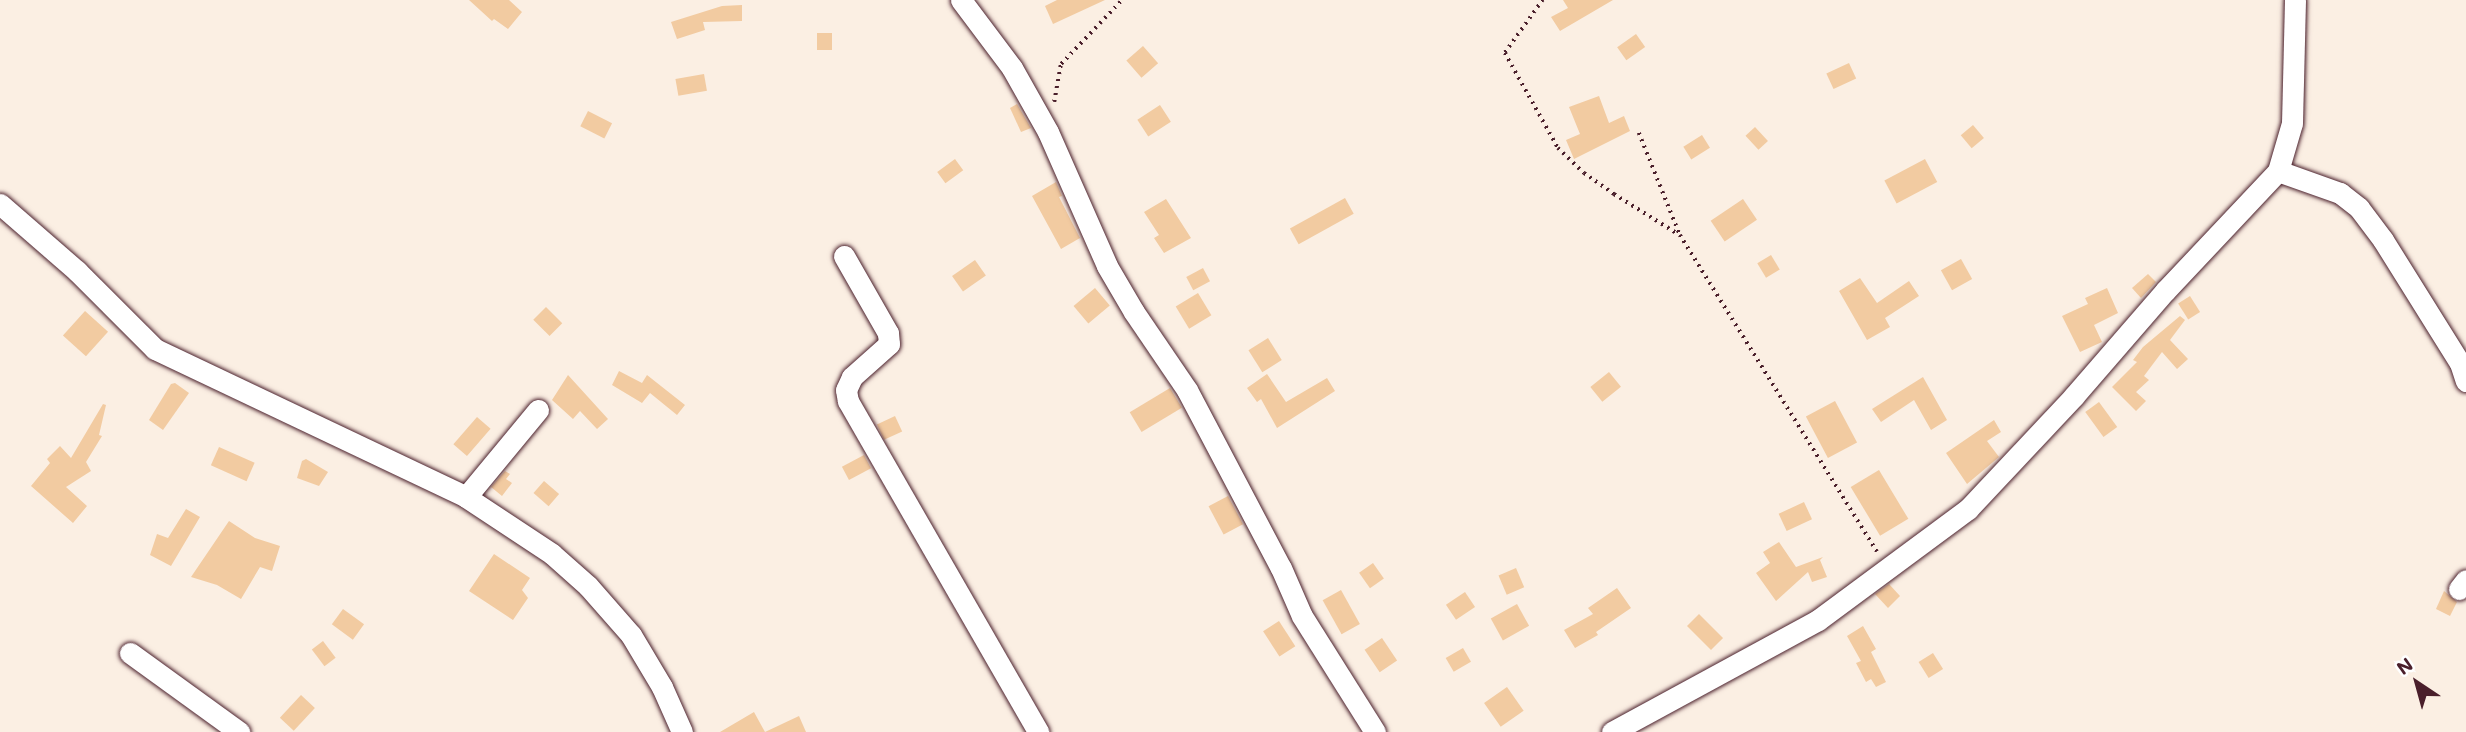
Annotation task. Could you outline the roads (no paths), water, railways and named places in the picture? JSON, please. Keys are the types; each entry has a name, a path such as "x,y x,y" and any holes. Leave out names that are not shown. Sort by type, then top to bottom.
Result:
{"street":[{"path":"961,0 1012,68 1048,132 1107,266 1141,323 1187,390 1281,568 1302,617 1375,732"},
{"path":"1612,732 1818,620 1968,509 2278,171 2292,123 2295,0"},
{"path":"2278,171 2340,193 2359,208 2383,240 2460,363 2466,381"},
{"path":"0,204 77,271 156,348 466,497 523,532 588,586 631,635 663,687 682,732"},
{"path":"844,256 888,333 889,344 852,377 846,390 848,401 1038,732"},
{"path":"466,497 538,410"},
{"path":"130,653 239,732"}]}
